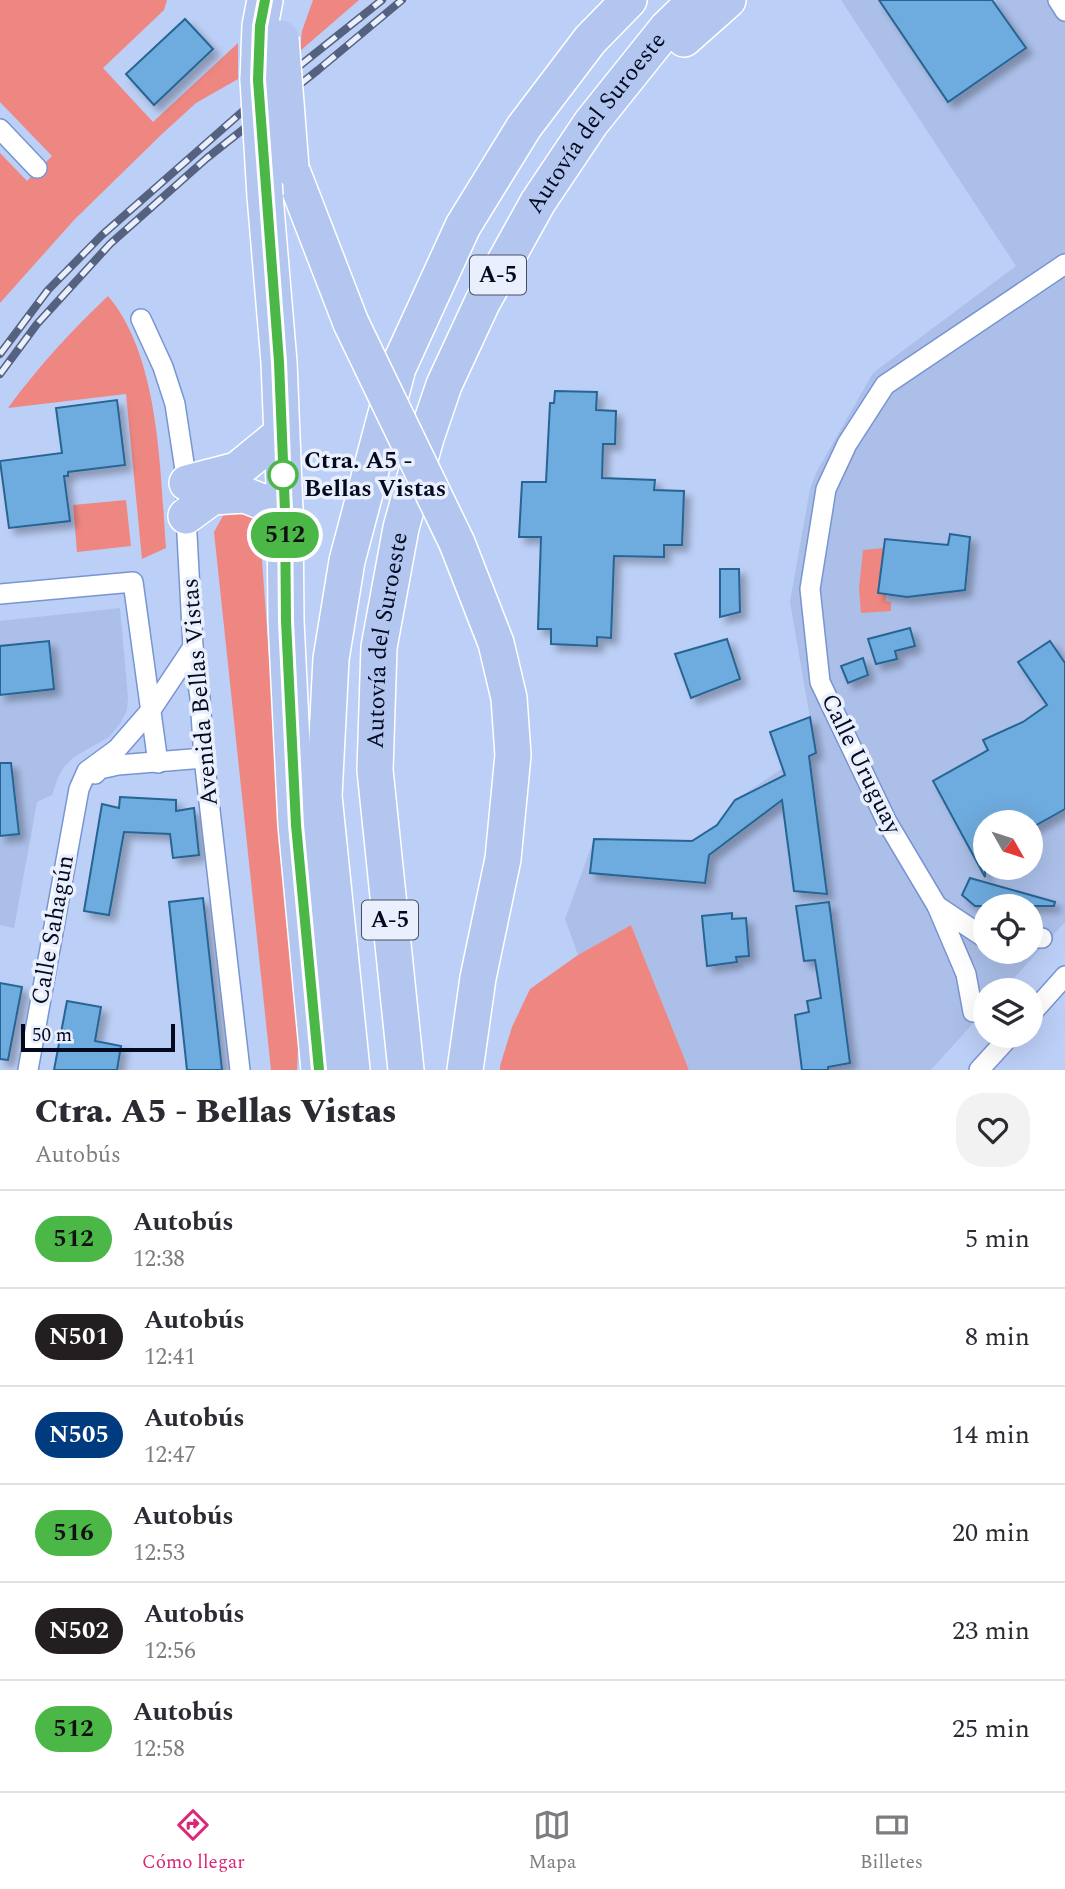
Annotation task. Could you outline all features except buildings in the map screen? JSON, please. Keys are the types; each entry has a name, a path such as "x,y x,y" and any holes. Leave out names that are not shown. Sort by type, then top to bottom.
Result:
{"highway":[{"path":"265,0 260,26 258,80 279,362 286,621 296,825 319,1070"},
{"path":"287,0 281,38 291,168 351,323 457,543 496,643 509,698 513,755 503,859 478,978 465,1070"},
{"name":"Autovía del Suroeste","path":"352,1070 324,796 331,659 346,561 398,368 463,226 524,127 590,40 629,0"},
{"name":"Autovía del Suroeste","path":"406,1070 375,770 379,647 401,528 444,385 477,315 538,202 591,124 667,29 696,0"},
{"path":"591,124 728,0"},
{"path":"187,500 237,470 281,434"},
{"path":"187,500 245,495 285,511"}],"street":[{"path":"1058,0 1065,11"},
{"path":"0,129 37,168"},
{"name":"Calle Uruguay","path":"973,1012 966,974 937,906 887,822 820,682 810,589 826,489 847,444 884,385 1065,264"},
{"name":"Avenida Bellas Vistas","path":"141,320 163,367 175,404 187,500 193,648 240,1070"},
{"path":"0,594 133,582 151,710"},
{"name":"Calle Sahagún","path":"28,1070 79,789 88,771 127,739 151,710 193,648"},
{"name":"Avenida Bellas Vistas","path":"151,710 158,763"},
{"path":"79,789 100,769 204,758"},
{"name":"Calle Uruguay","path":"937,906 973,930"},
{"path":"1043,1001 1065,976"},
{"path":"979,1070 999,1048"}],"shaded area":[{"path":"0,0 167,0 164,10 103,68 153,122 238,43 238,79 196,103 162,134 74,220 0,303 0,153 27,181 52,156 0,102"},
{"path":"313,0 359,0 300,51 302,31"},
{"path":"841,0 1065,0 1065,922 1043,946 1043,894 973,894 973,964 1027,964 1014,978 973,978 973,1023 931,1070 689,1070 631,925 578,955 565,919 594,839 692,841 717,825 735,800 783,768 816,753 790,602 810,489 817,471 873,373 1016,266"},
{"path":"108,296 125,321 138,350 148,382 159,451 166,548 142,559 126,394 8,408 55,350"},
{"path":"126,500 131,546 77,552 73,505"},
{"path":"229,505 252,507 259,520 299,1029 297,1070 271,1070 214,532"},
{"path":"884,548 878,593 886,594 886,601 891,602 891,611 861,613 859,588 863,550"},
{"path":"120,608 127,710 109,737 74,757 58,777 52,795 37,802 14,928 0,925 0,621"},
{"path":"631,925 689,1070 500,1070 512,1027 530,989 578,955"}],"railway":[{"path":"0,354 48,290 102,235 243,111 382,0"},
{"path":"0,374 37,324 110,244 207,158 402,0"}],"bus line":[{"name":"512","path":"265,0 260,26 258,80 279,362 286,621 296,825 319,1070"}],"place":[{"name":"Ctra. A5 - Bellas Vistas","path":"283,475"}]}
